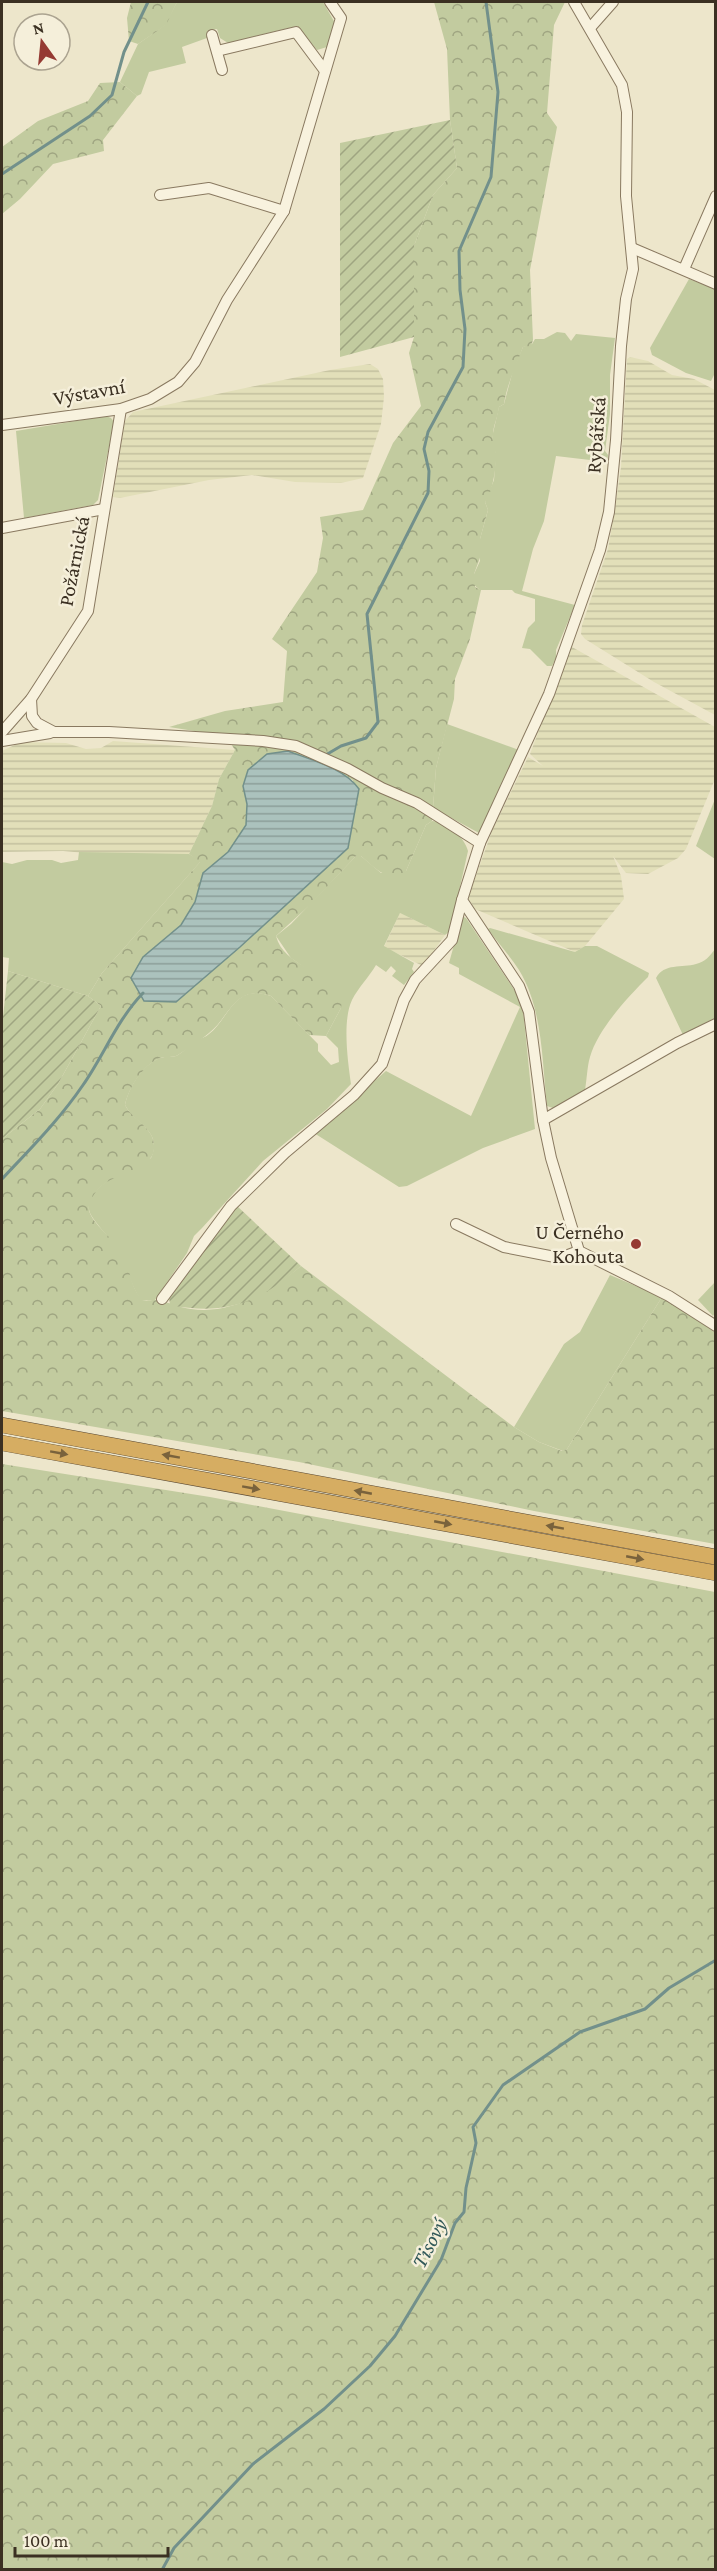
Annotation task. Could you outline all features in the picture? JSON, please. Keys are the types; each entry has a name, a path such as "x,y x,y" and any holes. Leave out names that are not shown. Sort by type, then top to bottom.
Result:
{"highway":[{"path":"2,1425 716,1557"},
{"path":"2,1443 716,1574"}],"street":[{"path":"160,195 209,188 284,211 341,18 330,2"},
{"name":"Rybářská","path":"162,1299 231,1206 285,1153 354,1095 382,1064 404,1000 415,980 452,940 480,843 549,694 600,550 609,512 621,346 626,299 633,269 626,196 627,112 622,85 574,2"},
{"path":"590,28 613,2"},
{"path":"217,51 296,32 325,71"},
{"path":"212,35 222,70"},
{"path":"684,269 716,196"},
{"name":"Výstavní","path":"2,426 121,409 150,399 178,382 195,362 227,300 284,211"},
{"path":"632,248 716,284"},
{"name":"Požárnická","path":"4,726 31,699 88,611 121,409"},
{"path":"2,528 104,509"},
{"path":"31,699 32,716 37,723 54,732"},
{"path":"2,741 54,732 109,732 263,741 296,746 417,803 480,843"},
{"path":"462,900 519,986 530,1012 543,1120 551,1158 579,1251 669,1296 716,1326"},
{"path":"543,1120 677,1043 716,1024"},
{"path":"456,1224 504,1247 560,1258 579,1251"}],"shaded area":[{"path":"630,357 648,361 672,375 694,379 715,390 715,715 654,682 585,639 581,634 608,549 621,467 627,359"},
{"path":"370,364 378,369 383,379 384,397 381,424 363,478 341,483 295,482 252,475 209,480 120,498 113,497 125,421 133,412 330,370"},
{"path":"572,647 715,727 715,779 686,849 678,858 648,874 626,873 613,856 621,876 624,899 585,946 575,952 475,909 468,898 492,831 528,757 543,766 530,754"},
{"path":"113,741 235,750 219,779 212,806 189,854 2,852 2,751 21,742 66,743 86,749 101,748"},
{"path":"400,913 445,935 423,966 384,947"}],"green space":[{"path":"131,2 177,2 166,25 138,44 129,41 127,18"},
{"path":"177,2 323,2 335,23 327,47 317,50 297,26 228,43 220,38 217,29 207,31 207,38 182,47 186,63 149,72 141,94 137,96 120,82 138,44 165,25"},
{"path":"434,2 565,2 554,25 547,113 557,127 530,270 533,340 531,346 523,347 509,382 504,404 499,407 494,428 495,472 490,493 485,502 488,510 480,539 481,555 474,574 475,587 481,590 470,639 455,679 454,699 436,768 432,821 426,825 406,871 400,875 388,875 376,869 361,856 356,856 311,904 276,936 281,946 296,962 327,979 343,994 341,1008 326,1036 309,1035 271,996 259,993 249,994 234,1004 216,1027 194,1044 176,1056 162,1057 154,1061 138,1077 125,1105 148,1130 154,1142 152,1156 139,1167 102,1186 95,1193 89,1210 94,1221 123,1254 132,1283 142,1300 155,1300 191,1309 206,1310 236,1305 264,1292 301,1266 514,1427 539,1442 562,1451 567,1449 662,1297 715,1332 715,1544 534,1511 299,1462 2,1411 2,1139 40,1109 58,1084 101,1006 88,996 102,973 200,862 189,854 212,806 219,779 235,750 226,736 169,727 225,711 283,702 287,651 272,639 317,572 323,538 320,517 363,510 393,443 421,406 409,353 414,337 414,246 433,195 457,168 450,120 447,49","holes":["319,762 353,780 348,848 176,1002 143,957 181,925 195,902 203,873 228,852 246,825 247,804 243,786 248,770"]},
{"path":"120,82 137,96 103,140 104,151 53,164 20,199 2,214 2,147 38,121 88,101 100,83"},
{"path":"450,120 457,168 433,195 414,246 414,337 340,357 340,143"},
{"path":"689,279 715,289 716,371 711,381 686,373 652,355 650,348"},
{"path":"557,332 565,333 571,341 576,334 615,338 605,451 608,455 607,462 556,456 544,521 533,549 522,591 575,605 556,650 556,658 552,666 547,666 530,649 522,648 528,628 535,621 535,599 512,590 480,590 474,585 474,574 480,561 480,539 488,510 485,502 494,480 496,454 492,443 499,407 504,404 513,370 523,347 532,344 535,339 544,339"},
{"path":"106,416 114,422 98,500 93,505 24,518 16,431"},
{"path":"447,724 519,750 479,833 433,808 436,768"},
{"path":"715,799 715,859 696,846"},
{"path":"432,821 444,824 454,831 468,851 450,931 445,935 400,913 384,946 414,963 412,969 414,972 404,985 392,976 396,971 391,966 386,972 376,965 354,996 349,1009 346,1030 351,1084 327,1109 263,1161 194,1236 187,1253 155,1300 141,1300 118,1250 90,1213 89,1203 100,1186 151,1158 154,1141 151,1134 125,1105 133,1084 153,1061 178,1055 194,1042 208,1035 240,998 249,994 259,993 271,996 318,1044 318,1051 331,1065 339,1062 338,1048 326,1036 341,1008 308,970 291,958 276,936 291,924 356,856 361,856 381,873 406,871 426,825"},
{"path":"79,852 189,854 201,861 102,973 88,996 8,971 9,958 2,957 2,862 12,864 27,860 52,860 61,863 78,860"},
{"path":"462,916 466,918 517,994 523,1009 535,1129 483,1148 407,1186 399,1187 314,1133 386,1071 471,1116 520,1007 459,974 459,968 449,963"},
{"path":"488,929 575,952 585,946 597,946 649,973 607,1025 594,1046 588,1065 585,1090 553,1108 547,1106 540,1036 533,1002 519,970"},
{"path":"715,949 715,1018 683,1035 656,978 659,973 668,968 702,962"},
{"path":"8,971 88,996 101,1006 58,1084 40,1109 2,1139 2,1026"},
{"path":"236,1205 301,1266 271,1289 240,1304 208,1309 170,1305 169,1297"},
{"path":"610,1275 662,1297 567,1449 563,1451 539,1442 514,1427 564,1344 580,1332"},
{"path":"715,1282 715,1313 713,1316 698,1300"},
{"path":"2,1464 210,1497 715,1592 715,2569 2,2569"}],"water":[{"path":"288,751 336,770 345,775 359,789 348,848 176,1002 144,1001 131,978 143,957 181,925 195,902 203,873 228,852 246,825 247,804 243,786 248,770 267,754"}],"waterway":[{"path":"2,174 90,116 112,95 124,52 148,2"},
{"path":"324,756 341,746 366,738 378,722 367,614 428,493 429,471 424,449 428,432 463,367 465,329 460,290 459,251 491,177 498,92 486,2"},
{"path":"2,1179 65,1110 91,1074 118,1026 143,993"},
{"name":"Tisový","path":"162,2570 174,2548 253,2464 324,2409 370,2366 395,2336 441,2260 455,2223 464,2212 466,2188 476,2143 473,2127 503,2085 580,2032 645,2009 669,1988 716,1960"}],"place":[{"name":"U Černého Kohouta","path":"636,1244"}]}
